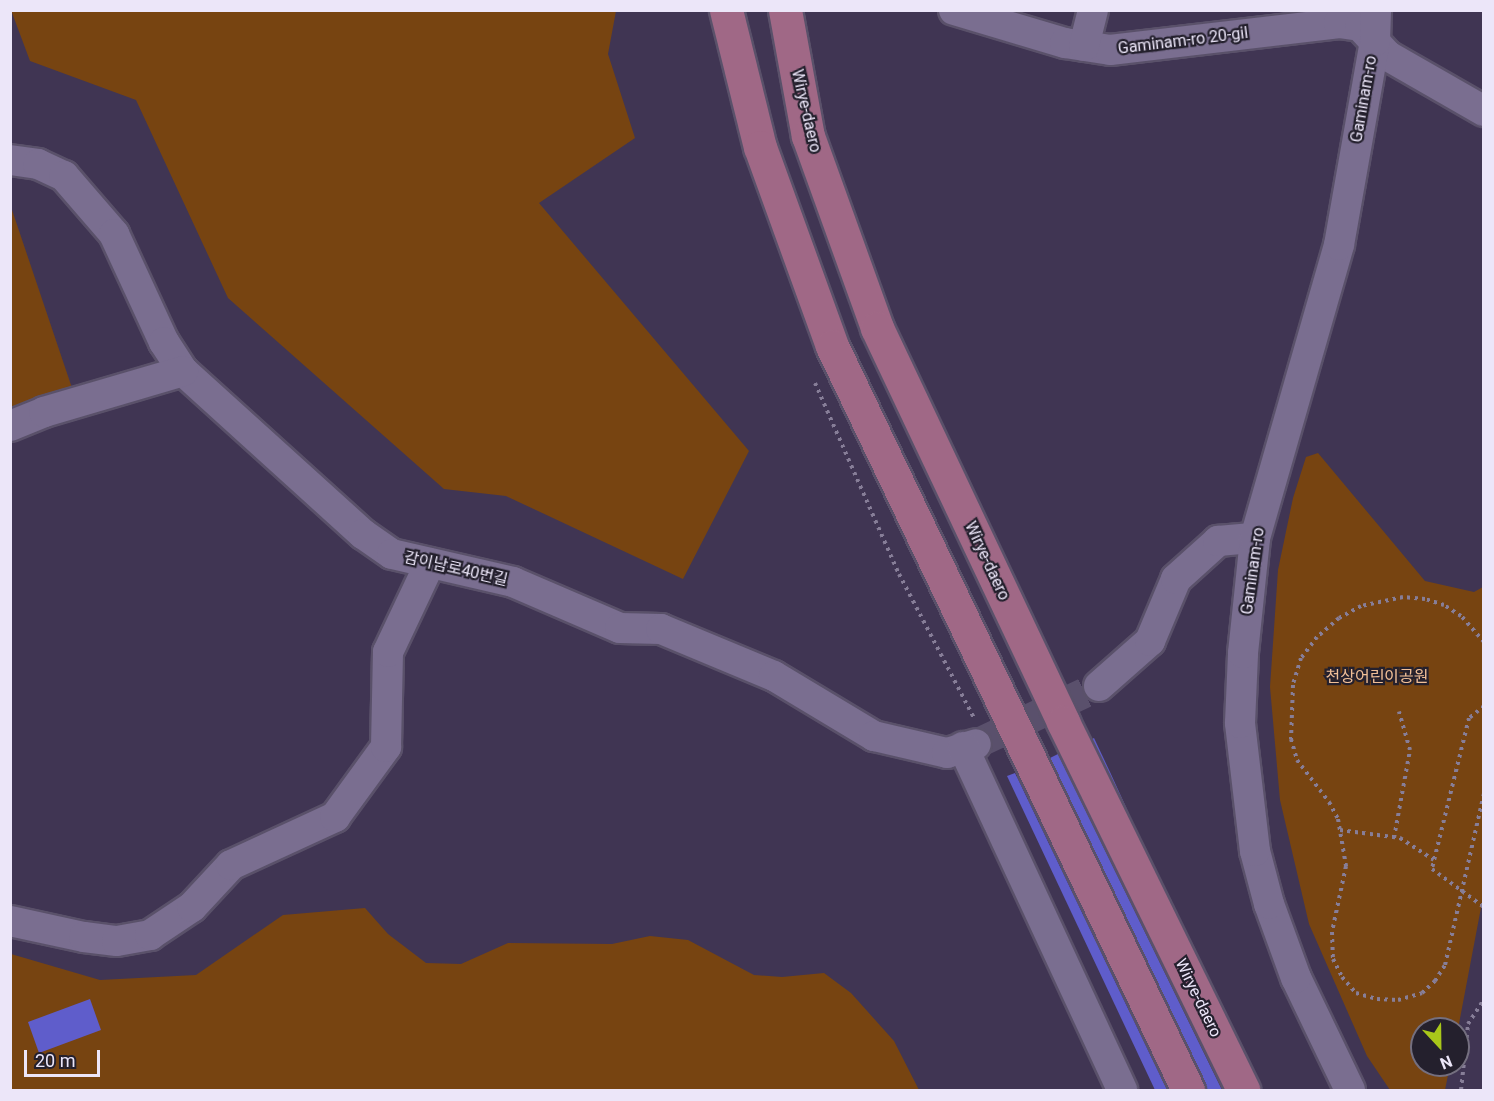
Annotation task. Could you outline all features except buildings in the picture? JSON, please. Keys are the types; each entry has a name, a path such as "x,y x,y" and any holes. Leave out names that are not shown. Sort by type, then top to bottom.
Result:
{"main road":[{"path":"726,10 760,147 832,346 1188,1090"},
{"name":"Wirye-daero","path":"785,10 808,136 876,328 1063,722 1243,1090"}],"street":[{"name":"Gaminam-ro 20-gil","path":"954,10 1065,44 1110,50 1339,23 1360,26 1388,56 1484,111"},
{"path":"1084,46 1093,10"},
{"name":"Gaminam-ro","path":"1350,1090 1296,978 1269,904 1255,851 1240,723 1243,653 1255,538 1277,454 1312,346 1339,245 1375,41 1376,10"},
{"name":"감이남로40번길","path":"10,159 38,164 64,176 114,234 164,342 183,371 363,534 392,554 513,582 620,628 661,629 774,676 874,736 947,753 969,746 1122,1090"},
{"path":"10,426 44,412 183,371"},
{"path":"1099,687 1150,641 1176,579 1218,542 1255,538"},
{"path":"10,921 84,937 117,941 150,935 192,907 231,865 335,817 386,747 388,652 430,563"}],"path":[{"path":"1484,642 1461,616 1444,605 1425,599 1404,597 1384,599 1361,606 1339,618 1317,637 1301,658 1293,685 1291,739 1297,760 1329,802 1338,819 1346,866 1332,933 1333,959 1341,977 1356,993 1377,999 1398,1000 1422,993 1435,981 1445,965 1484,793"},
{"path":"1484,706 1469,718 1432,869 1484,907"},
{"path":"1394,838 1410,750 1399,712"},
{"path":"1340,830 1400,838 1434,860"},
{"path":"1461,1090 1468,1024 1484,999"}],"green space":[{"path":"11,10 616,11 608,54 635,138 539,203 749,451 683,579 506,496 444,489 228,298 136,100 30,61"},
{"path":"10,204 73,391 10,420"},
{"name":"천상어린이공원","path":"1318,453 1425,581 1474,592 1483,587 1483,897 1460,1017 1410,1017 1410,1077 1448,1077 1445,1090 1390,1090 1367,1056 1309,924 1280,800 1270,687 1278,570 1293,498 1306,457"},
{"path":"365,908 388,934 426,963 461,964 508,943 612,944 650,936 688,940 754,975 782,977 824,973 851,993 894,1041 919,1090 11,1090 11,954 100,980 196,975 283,915"}],"tunnel":[{"path":"976,744 1099,686"}]}
